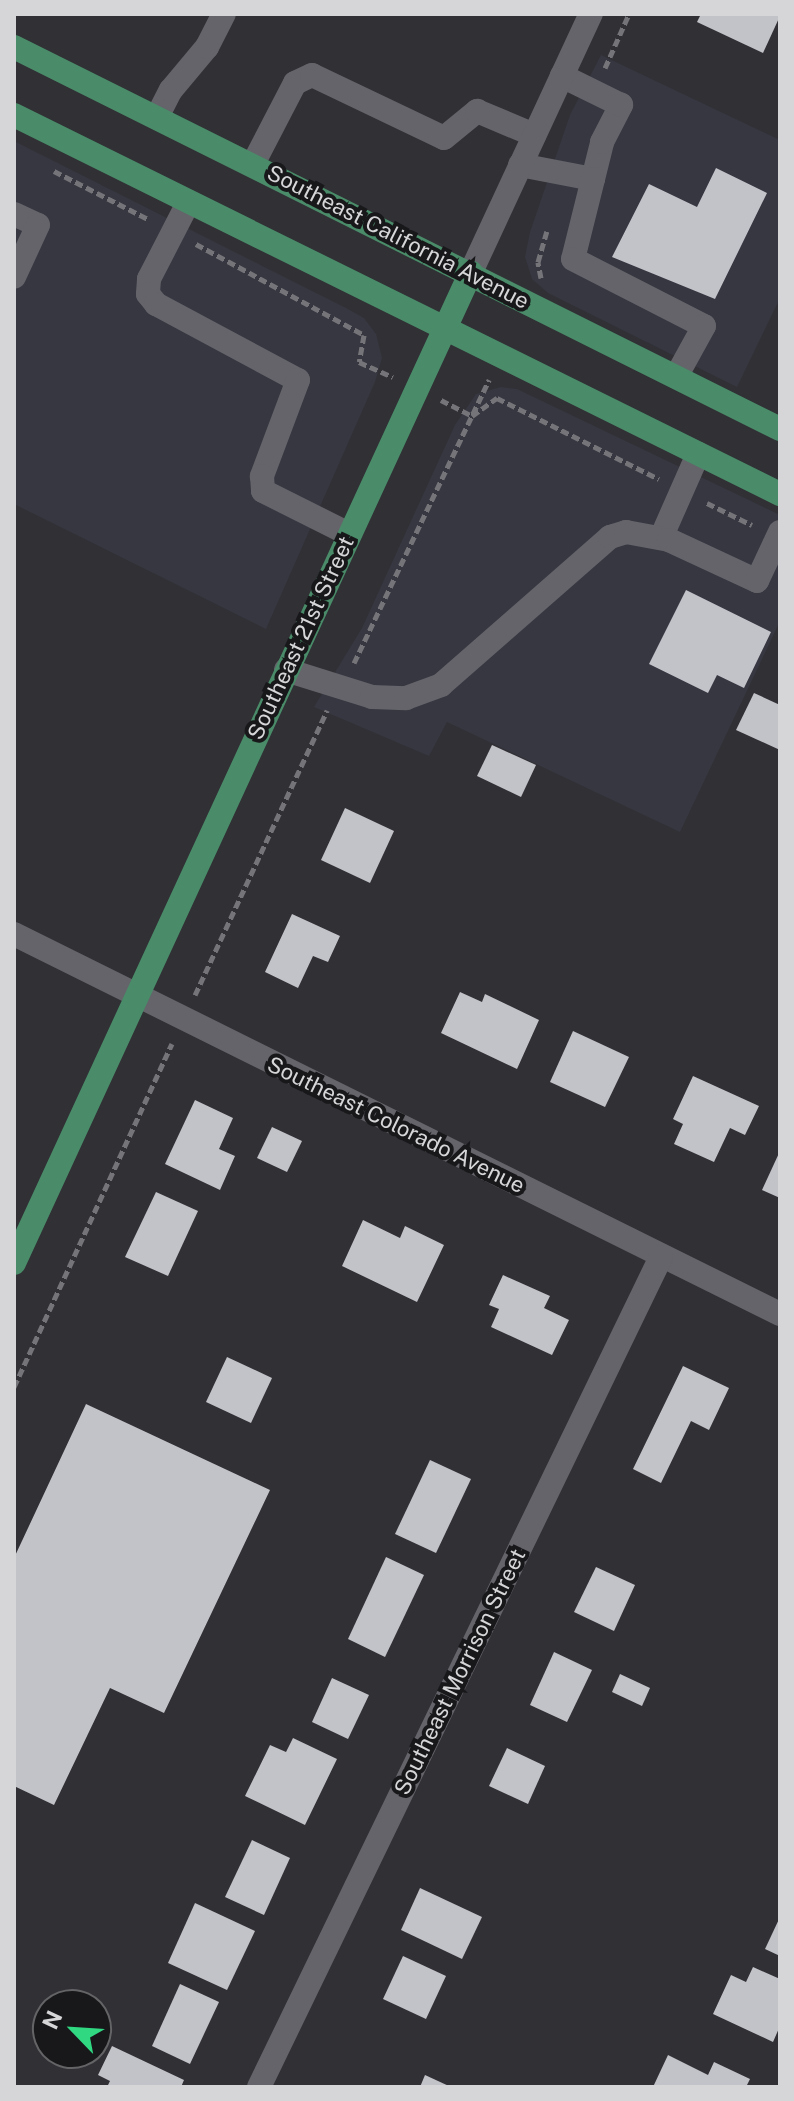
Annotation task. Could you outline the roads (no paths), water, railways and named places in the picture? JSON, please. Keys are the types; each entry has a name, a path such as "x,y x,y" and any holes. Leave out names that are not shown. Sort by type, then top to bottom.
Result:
{"main road":[{"name":"Southeast California Avenue","path":"14,47 471,272 780,429"},
{"path":"14,115 780,494"},
{"name":"Southeast 21st Street","path":"14,1263 471,272"}],"street":[{"path":"157,117 207,47 224,14"},
{"name":"Southeast 21st Street","path":"471,272 591,14"},
{"path":"253,164 295,83 312,75 444,138 477,111 534,135"},
{"path":"562,76 621,105 602,142 573,259 704,326 676,377"},
{"path":"520,165 593,179"},
{"path":"188,203 149,279 148,294 156,304 298,380 262,476 263,491 349,534"},
{"path":"14,214 38,225 14,277"},
{"path":"661,538 698,454"},
{"path":"286,670 372,697 406,698 441,685 610,537 626,532 661,538 757,581 779,534"},
{"name":"Southeast Colorado Avenue","path":"14,934 780,1314"},
{"name":"Southeast Morrison Street","path":"259,2087 661,1257"}]}
